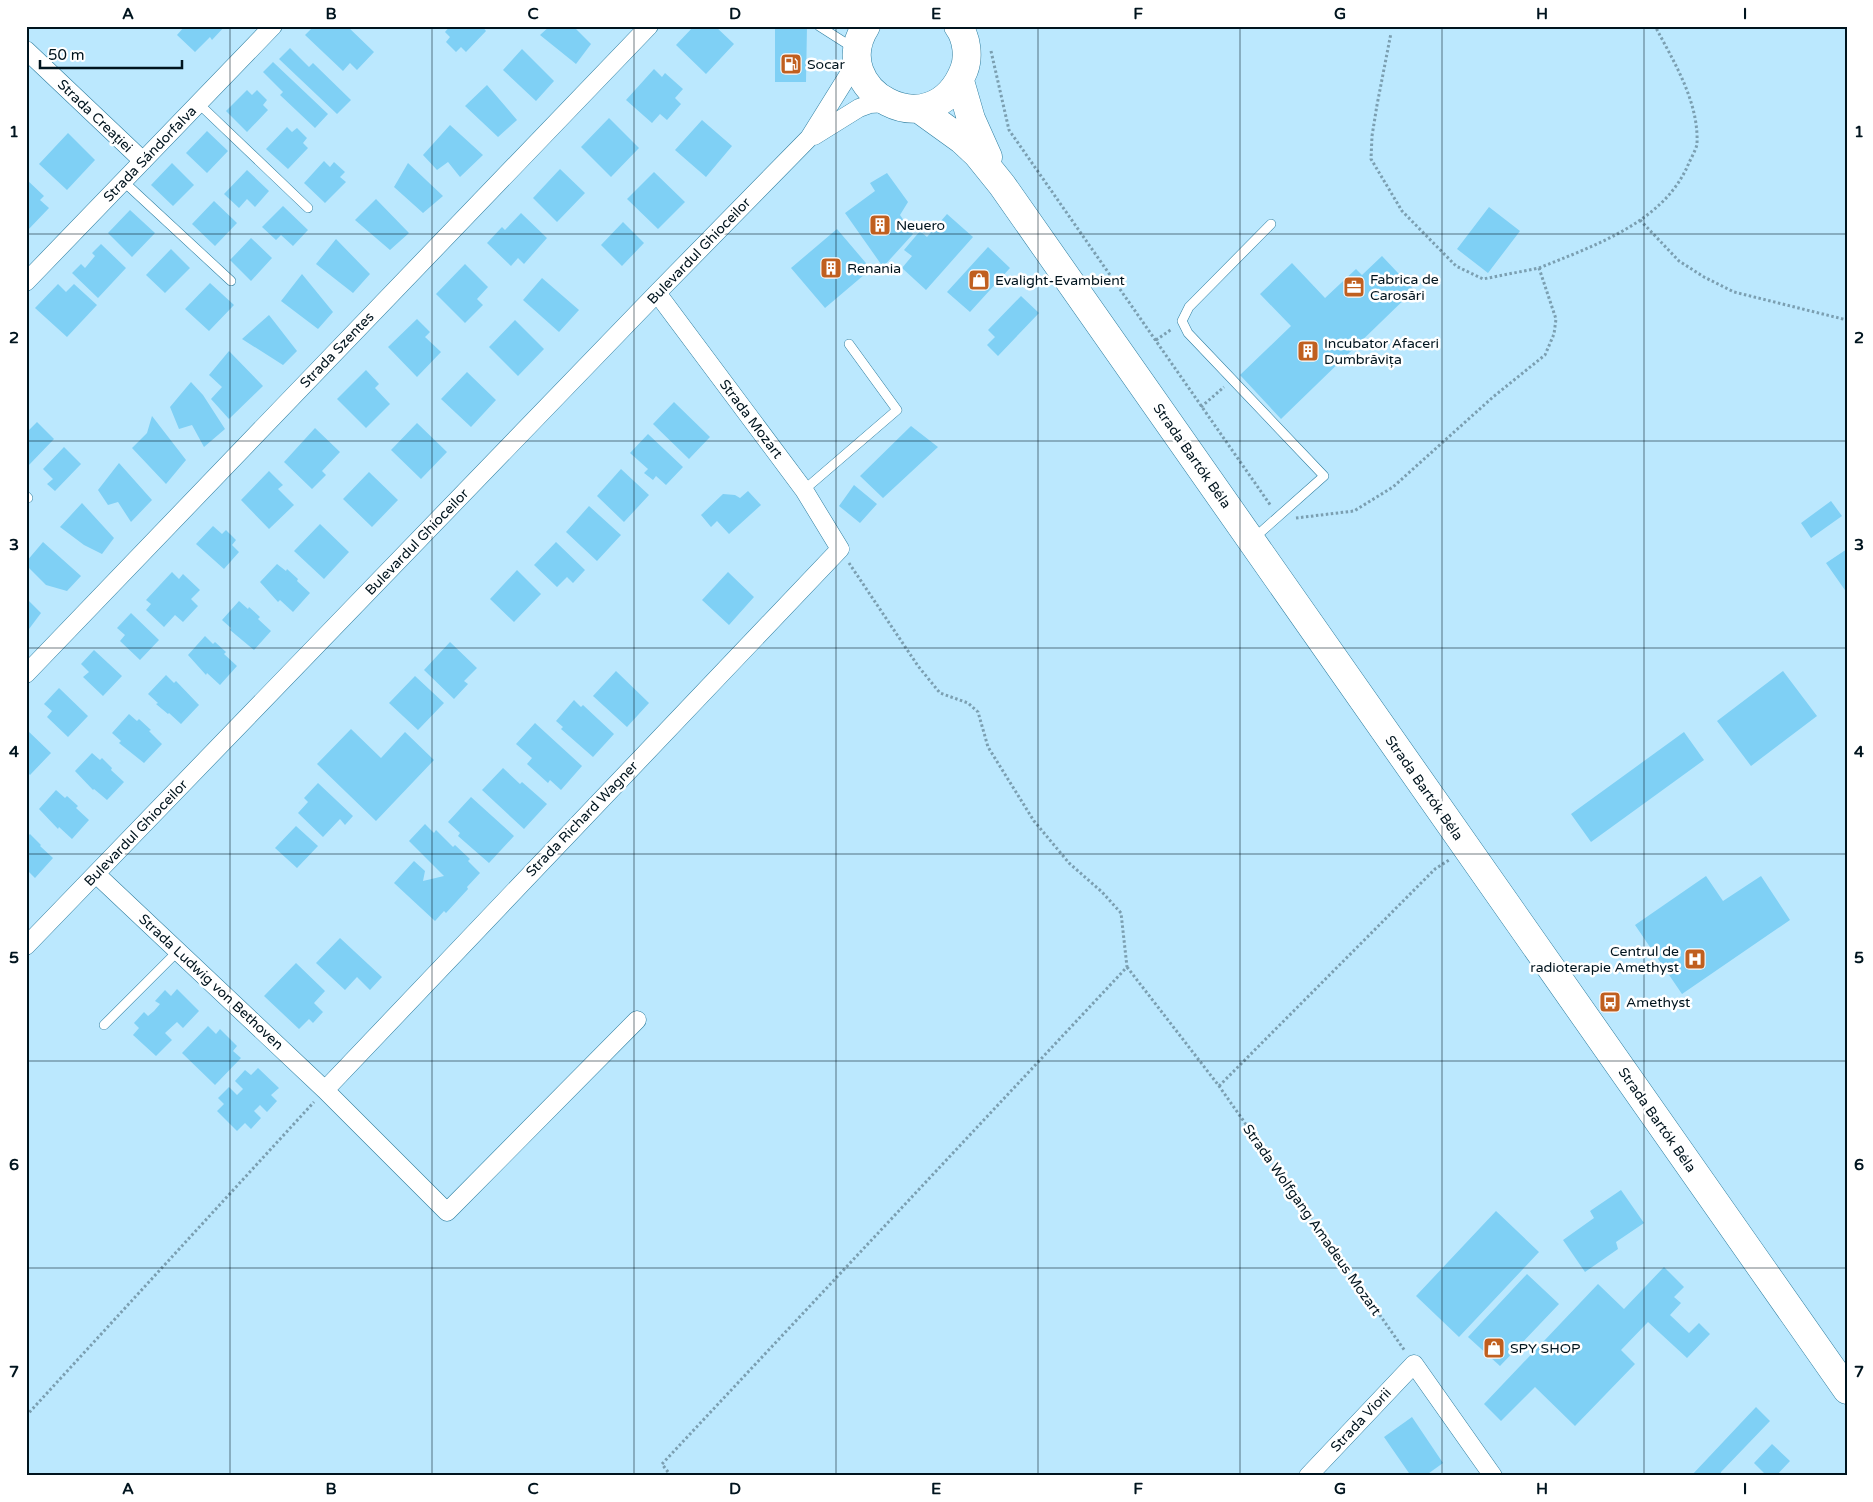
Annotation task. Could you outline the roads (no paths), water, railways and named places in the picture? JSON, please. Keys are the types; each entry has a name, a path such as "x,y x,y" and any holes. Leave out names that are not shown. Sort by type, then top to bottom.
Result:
{"main road":[{"path":"861,39 862,78 872,92 887,103 904,109 919,109 935,104 949,94 960,81 966,66 972,37"},
{"name":"Strada Bartók Béla","path":"960,81 971,119 1002,185"},
{"name":"Strada Bartók Béla","path":"919,109 951,131 977,154 1002,185 1847,1390"}],"street":[{"name":"Strada Sándorfalva","path":"26,282 273,26"},
{"name":"Strada Szentes","path":"26,674 648,26"},
{"name":"Bulevardul Ghioceilor","path":"809,138 861,39"},
{"name":"Strada Creației","path":"26,50 143,161"},
{"name":"Bulevardul Ghioceilor","path":"26,946 809,138 859,108 870,104 887,103"},
{"name":"Strada Mozart","path":"657,293 804,490 840,549"},
{"name":"Strada Richard Wagner","path":"324,1090 840,549"},
{"name":"Strada Ludwig von Bethoven","path":"96,874 324,1090 447,1212 638,1020"},
{"name":"Strada Viorii","path":"1308,1476 1414,1364 1493,1476"}],"lane":[{"path":"819,26 861,39"},
{"path":"198,104 308,208"},
{"path":"124,181 231,281"},
{"path":"1251,541 1324,476 1188,333 1182,321 1189,307 1271,224"},
{"path":"804,490 897,410 849,344"},
{"path":"104,1024 178,951"}],"place":[{"name":"Socar","path":"791,64"},
{"name":"Neuero","path":"880,225"},
{"name":"Renania","path":"831,268"},
{"name":"Evalight-Evambient","path":"979,280"},
{"name":"Fabrica de Carosări","path":"1354,287"},
{"name":"Incubator Afaceri Dumbrăvița","path":"1308,351"},
{"name":"Centrul de radioterapie Amethyst","path":"1695,959"},
{"name":"Amethyst","path":"1610,1002"},
{"name":"SPY SHOP","path":"1494,1348"}]}
